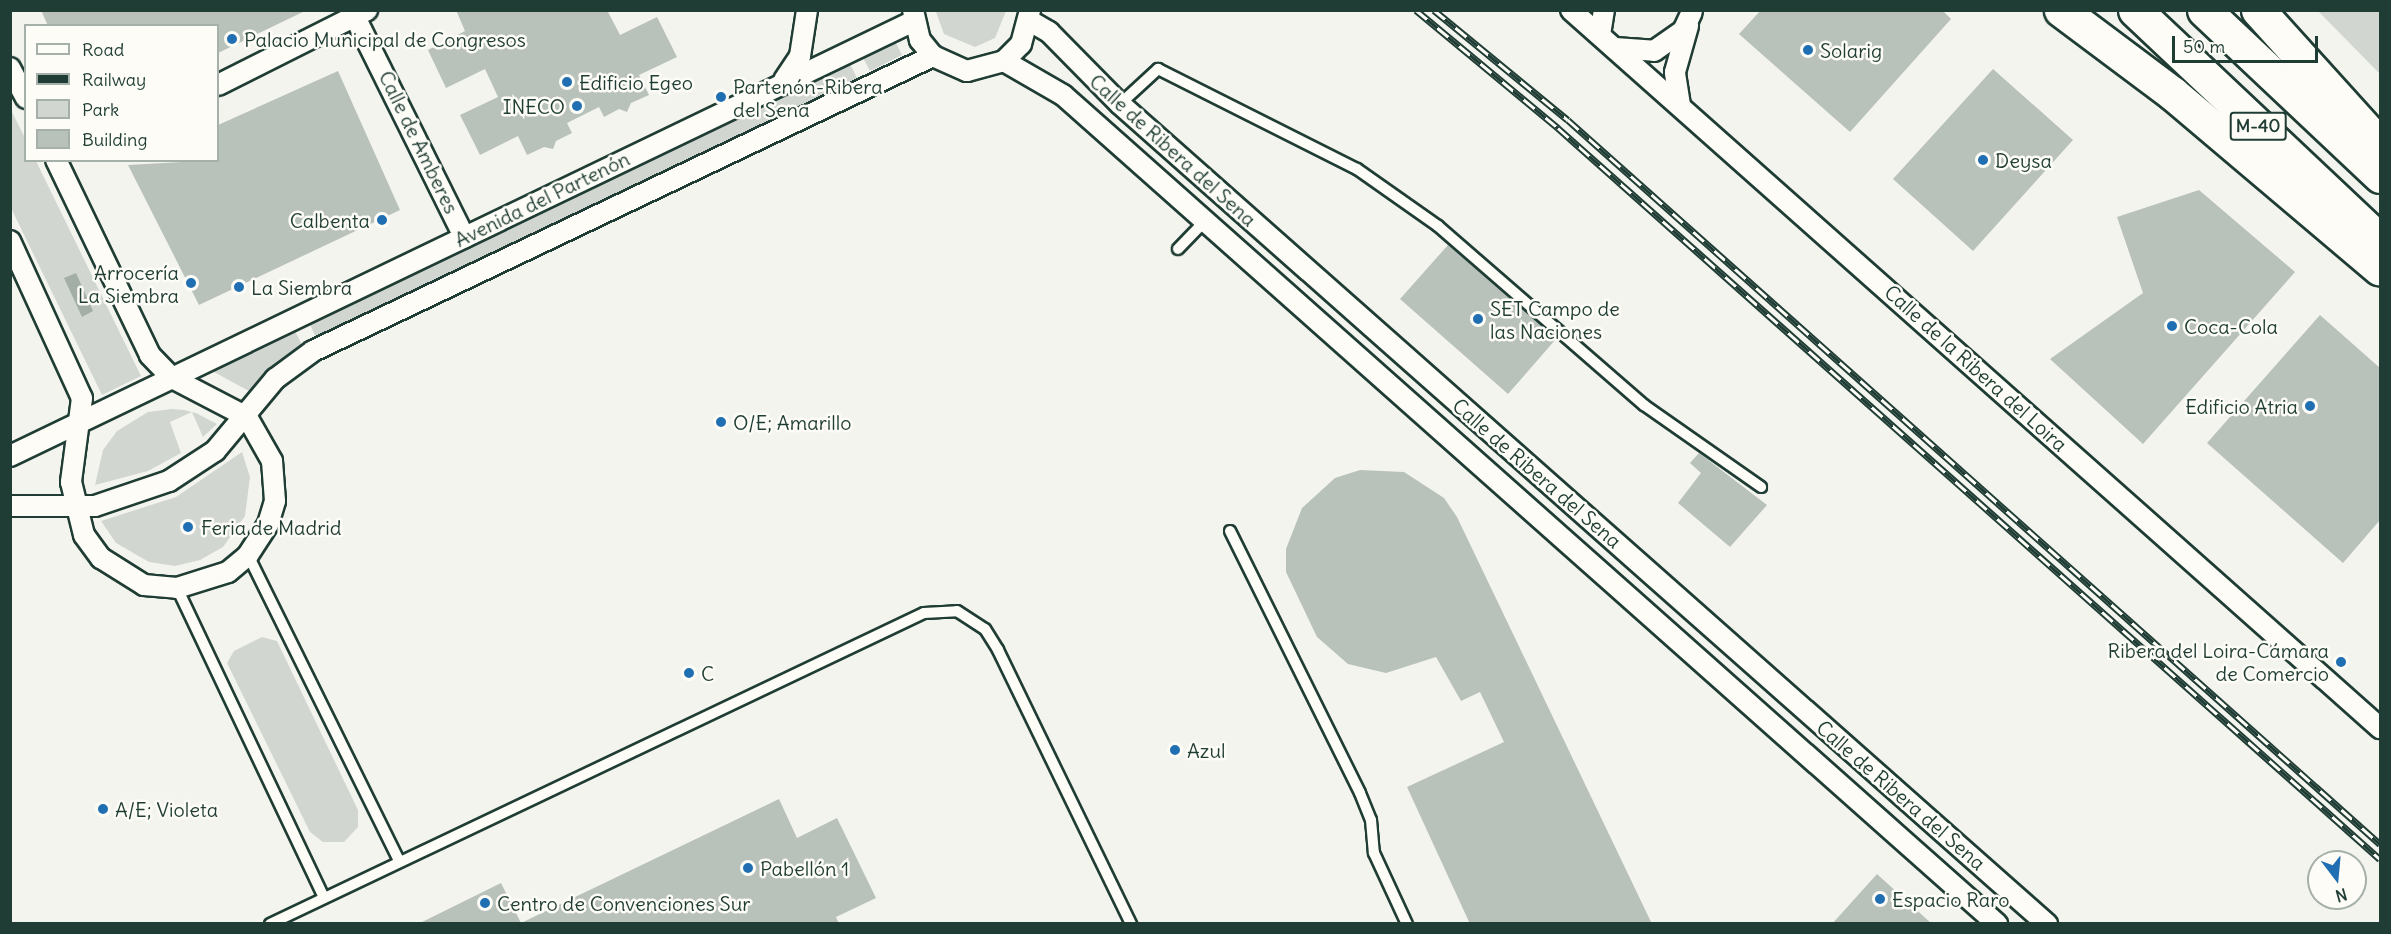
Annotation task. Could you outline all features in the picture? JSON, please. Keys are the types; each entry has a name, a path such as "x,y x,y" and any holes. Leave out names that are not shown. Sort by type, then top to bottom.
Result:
{"highway":[{"path":"2061,10 2172,93 2380,269"},
{"name":"M-40","path":"2135,10 2380,241"},
{"name":"M-40","path":"2204,10 2380,176"},
{"path":"2258,10 2380,145"}],"street":[{"path":"783,81 800,56 807,10"},
{"name":"Calle de la Ribera del Loira","path":"1571,10 2380,728"},
{"path":"1604,10 1606,41 1654,51 1683,31 1692,11"},
{"path":"1680,105 1675,72 1692,11"},
{"path":"219,85 361,14"},
{"name":"Calle de Amberes","path":"361,14 464,237"},
{"path":"913,16 933,56 968,70 1004,61 1021,44 1032,14"},
{"name":"Calle de Ribera del Sena","path":"1032,14 1120,104 2047,924"},
{"name":"Avenida del Partenón","path":"81,423 913,16"},
{"name":"Avenida del Partenón","path":"73,508 124,499 169,481 215,450 247,417 275,379 313,351 933,56"},
{"name":"Calle de Ribera del Sena","path":"1004,61 1063,95 1997,924"},
{"path":"10,68 24,94"},
{"path":"10,241 74,372 81,423 71,482 73,508 101,558 144,585 177,588 204,583 248,555 268,524 275,477 264,442 247,417 172,378 150,355 59,162"},
{"path":"10,456 81,423"},
{"path":"10,506 73,508"}],"lane":[{"path":"1120,104 1158,69 1357,169 1438,226 1644,405 1761,486"},
{"path":"1178,249 1204,222"},
{"path":"1230,531 1360,793 1371,820 1374,853 1407,924"},
{"path":"248,555 399,861"},
{"path":"177,588 324,898"},
{"path":"270,924 924,613 957,611 985,629 998,650 1131,924"}],"green space":[{"path":"1006,11 995,38 975,47 944,34 936,12"},
{"path":"2318,11 2380,11 2380,74"},
{"path":"895,41 902,55 870,71 862,56"},
{"path":"849,62 857,78 317,340 310,324"},
{"path":"10,108 24,136 24,162 36,162 141,376 102,395 11,208"},
{"path":"295,331 303,347 279,360 249,391 212,371"},
{"path":"172,409 192,412 170,422 181,453 148,471 95,485 103,450 117,431 148,412"},
{"path":"192,412 196,413 217,424 203,437"},
{"path":"242,452 250,477 245,516 223,547 200,560 175,566 149,562 116,543 101,521 176,497"},
{"path":"262,637 277,641 358,810 358,827 344,842 323,842 310,832 227,663 234,651"}],"shaded area":[{"path":"76,273 93,311 82,317 64,278"}],"building":[{"name":"Palacio Municipal de Congresos","path":"41,10 307,10 219,53 219,24 47,24"},
{"name":"Edificio Egeo","path":"456,10 607,10 620,35 657,17 677,57 639,75 649,95 631,103 627,112 619,109 604,117 599,107 567,123 572,133 556,141 553,149 544,147 527,155 518,136 480,155 460,115 498,97 485,69 446,88 428,50 465,31"},
{"path":"1761,10 1942,10 1951,19 1850,132 1739,34"},
{"name":"Deysa","path":"1993,69 2073,140 1973,251 1893,179"},
{"path":"338,71 400,210 199,305 128,165 219,162 219,125"},
{"name":"Coca-Cola","path":"2199,190 2295,272 2143,444 2050,359 2143,293 2117,217"},
{"name":"SET Campo de las Naciones","path":"1448,245 1556,339 1508,394 1400,299"},
{"name":"Edificio Atria","path":"2320,315 2380,368 2380,520 2343,563 2207,443"},
{"path":"1699,453 1767,505 1730,547 1678,503 1701,473 1690,463"},
{"path":"1360,470 1404,472 1444,498 1457,517 1652,924 1470,924 1407,787 1504,742 1480,692 1461,701 1436,657 1386,673 1348,664 1317,637 1286,572 1286,549 1302,508 1335,478"},
{"name":"Pabellón 1","path":"779,799 797,838 837,818 876,898 836,917 839,924 418,924 501,883 521,923"},
{"name":"Espacio Raro","path":"1877,874 1932,924 1832,924"}],"railway":[{"path":"1416,10 1558,128 2380,859"},
{"path":"1434,10 1568,120 2380,844"}],"place":[{"name":"Palacio Municipal de Congresos","path":"232,39"},
{"name":"Solarig","path":"1808,50"},
{"name":"Edificio Egeo","path":"567,82"},
{"name":"Partenón-Ribera del Sena","path":"721,97"},
{"name":"INECO","path":"577,106"},
{"name":"Deysa","path":"1983,160"},
{"name":"Calbenta","path":"382,220"},
{"name":"Arrocería La Siembra","path":"191,283"},
{"name":"La Siembra","path":"239,287"},
{"name":"SET Campo de las Naciones","path":"1478,319"},
{"name":"Coca-Cola","path":"2172,326"},
{"name":"Edificio Atria","path":"2310,406"},
{"name":"O/E; Amarillo","path":"721,422"},
{"name":"Feria de Madrid","path":"188,527"},
{"name":"Ribera del Loira-Cámara de Comercio","path":"2341,662"},
{"name":"C","path":"689,673"},
{"name":"Azul","path":"1175,750"},
{"name":"A/E; Violeta","path":"103,809"},
{"name":"Pabellón 1","path":"748,868"},
{"name":"Espacio Raro","path":"1880,899"},
{"name":"Centro de Convenciones Sur","path":"485,903"}]}
